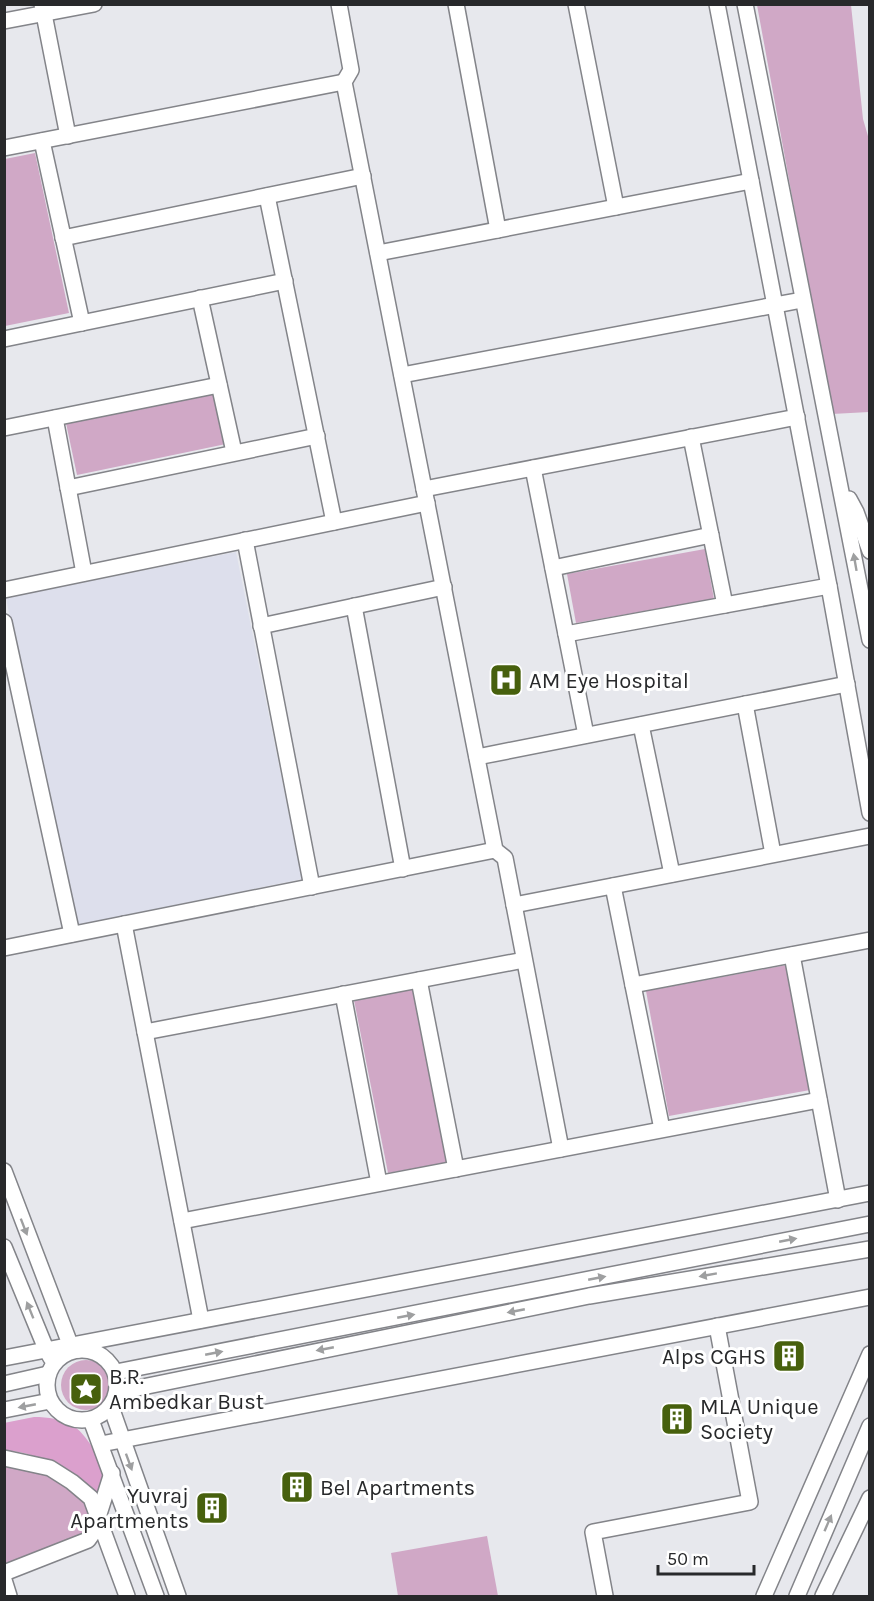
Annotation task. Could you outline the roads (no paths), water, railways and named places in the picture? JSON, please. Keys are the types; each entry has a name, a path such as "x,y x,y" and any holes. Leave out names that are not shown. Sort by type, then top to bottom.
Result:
{"street":[{"path":"4,21 43,9 94,4"},
{"path":"339,4 351,70 345,82 363,176 495,850 505,858 561,1149"},
{"path":"456,4 498,230"},
{"path":"576,4 616,207"},
{"path":"717,4 829,586 870,813"},
{"path":"745,4 870,640"},
{"path":"43,9 68,136"},
{"path":"4,148 345,82"},
{"path":"42,141 82,323"},
{"path":"63,238 363,176"},
{"path":"378,253 751,181"},
{"path":"267,196 334,522"},
{"path":"4,339 285,281"},
{"path":"200,298 234,453"},
{"path":"402,375 802,300"},
{"path":"4,428 219,385"},
{"path":"4,590 334,522 533,468 797,417"},
{"path":"55,418 84,573"},
{"path":"68,488 317,436"},
{"path":"691,437 725,605"},
{"path":"533,468 586,735"},
{"path":"841,486 856,512 870,551"},
{"path":"553,568 711,535"},
{"path":"245,540 312,886"},
{"path":"566,634 829,586"},
{"path":"261,626 444,587"},
{"path":"354,606 403,868"},
{"path":"4,622 72,934"},
{"path":"477,757 847,684"},
{"path":"745,704 773,854"},
{"path":"641,724 672,874"},
{"path":"514,905 870,836"},
{"path":"4,948 495,850"},
{"path":"613,886 662,1129"},
{"path":"124,924 201,1320"},
{"path":"633,985 870,940"},
{"path":"792,955 838,1200"},
{"path":"145,1032 524,960"},
{"path":"419,980 456,1169"},
{"path":"343,994 379,1183"},
{"path":"182,1221 819,1100"},
{"path":"4,1172 74,1347"},
{"path":"4,1358 46,1349 74,1347 201,1320 870,1193"},
{"path":"116,1372 870,1224"},
{"path":"4,1247 52,1369"},
{"path":"117,1392 589,1296 870,1249"},
{"path":"101,1444 870,1297"},
{"path":"604,1596 593,1532 750,1502 717,1326"},
{"path":"74,1347 101,1355 110,1362 116,1372 117,1392 111,1407 102,1415 91,1420 79,1421 68,1418 50,1401 47,1383 52,1369 74,1347"},
{"path":"764,1596 870,1354"},
{"path":"4,1384 52,1369"},
{"path":"4,1410 50,1401"},
{"path":"111,1407 178,1596"},
{"path":"91,1420 156,1596"},
{"path":"797,1596 870,1426"},
{"path":"4,1458 50,1468 91,1498 127,1596"},
{"path":"4,1573 88,1540 93,1533 112,1473"},
{"path":"823,1596 870,1498"},
{"path":"4,1580 9,1596"}],"place":[{"name":"AM Eye Hospital","path":"506,680"},
{"name":"Alps CGHS","path":"789,1356"},
{"name":"B.R. Ambedkar Bust","path":"86,1389"},
{"name":"MLA Unique Society","path":"677,1419"},
{"name":"Bel Apartments","path":"297,1487"},
{"name":"Yuvraj Apartments","path":"212,1508"}]}
